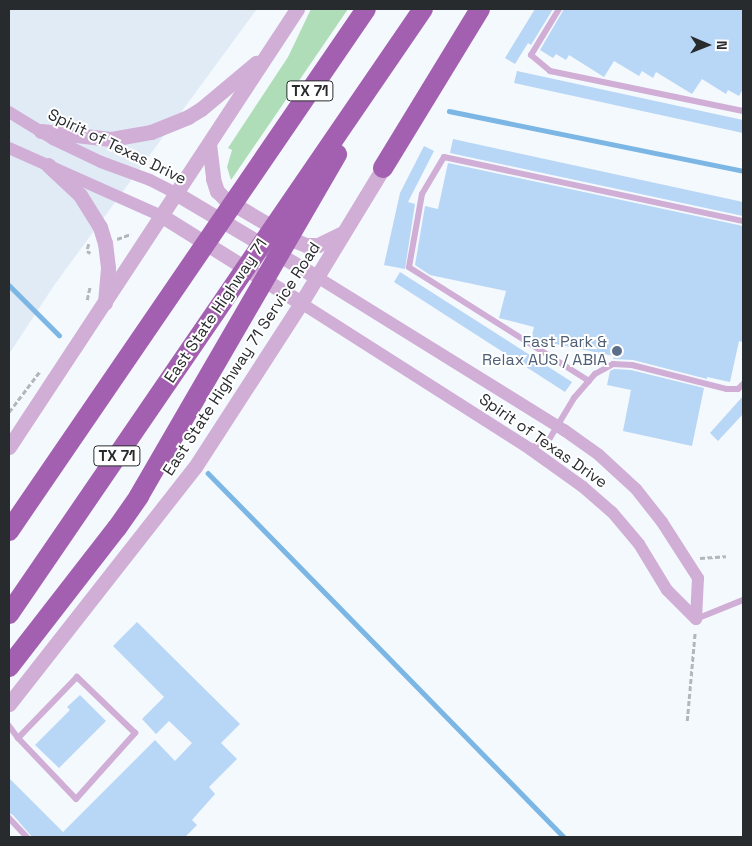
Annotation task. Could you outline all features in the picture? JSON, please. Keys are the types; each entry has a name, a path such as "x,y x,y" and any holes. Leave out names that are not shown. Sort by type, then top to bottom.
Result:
{"highway":[{"name":"TX 71","path":"12,524 186,274 366,9"},
{"name":"East State Highway 71","path":"9,614 225,298 301,202 378,75 423,9"},
{"path":"383,168 480,9"},
{"path":"9,667 117,528 139,496 167,451 246,310 301,202"}],"street":[{"path":"9,447 297,9"},
{"path":"41,131 111,139 151,132 194,113 266,57"},
{"name":"Spirit of Texas Drive","path":"9,112 53,139 101,162 150,180 177,194 317,277 557,426 599,455 636,489 662,522 698,578 696,619"},
{"path":"209,144 213,179 217,190 225,199 306,245 318,245 344,232"},
{"name":"Spirit of Texas Drive","path":"9,148 162,216 530,449 583,487 612,512 639,544 667,590 696,619"},
{"path":"48,165 80,196 100,226 105,243 108,268 104,304"},
{"name":"East State Highway 71 Service Road","path":"9,704 190,473 301,303 383,168"}],"lane":[{"path":"559,9 531,55 550,71 743,111"},
{"path":"589,381 409,267 422,194 444,157 743,221"},
{"path":"530,449 550,438 574,398 595,374 613,364 632,365 727,389 738,389 743,384"},
{"path":"696,619 743,600"},
{"path":"9,726 18,738 76,799 135,733 77,677 18,738"},
{"path":"9,818 28,837"}],"path":[{"path":"113,240 134,232"},
{"path":"89,240 87,251 93,253"},
{"path":"87,301 91,283"},
{"path":"9,412 43,367"},
{"path":"700,558 726,556"},
{"path":"687,721 696,619"}],"shaded area":[{"path":"9,9 257,9 55,284 9,354"}],"green space":[{"path":"311,9 348,9 231,180 227,167 232,150 228,148 288,57"}],"building":[{"path":"535,9 553,9 531,45 528,43 515,64 505,58"},
{"path":"564,9 743,9 743,89 739,96 728,90 726,94 702,79 692,94 656,72 653,78 642,71 639,76 614,61 604,77 569,55 566,60 556,54 553,58 540,50"},
{"path":"517,71 743,120 743,133 514,83"},
{"path":"453,139 743,202 743,216 450,153"},
{"path":"424,146 434,151 408,202 415,204 405,269 384,265 400,193"},
{"path":"448,163 743,226 743,342 739,341 730,382 707,377 707,379 633,360 613,359 614,356 531,339 534,327 499,318 506,291 430,275 415,265 425,206 438,209"},
{"path":"400,272 572,382 565,392 394,282"},
{"path":"614,369 631,370 704,388 692,446 623,431 631,390 607,385 610,371"},
{"path":"743,396 743,414 718,441 710,433"},
{"path":"137,622 240,724 221,743 237,759 209,787 215,794 192,820 197,825 185,837 32,837 13,815 9,813 9,778 63,832 155,740 175,761 192,743 169,721 156,734 142,719 164,697 113,646"},
{"path":"80,695 106,721 59,768 35,745 70,710 67,707"}],"waterway":[{"path":"449,111 743,171"},
{"path":"9,285 59,335"},
{"path":"208,473 564,837"}],"place":[{"name":"Fast Park & Relax AUS / ABIA","path":"617,351"}]}
